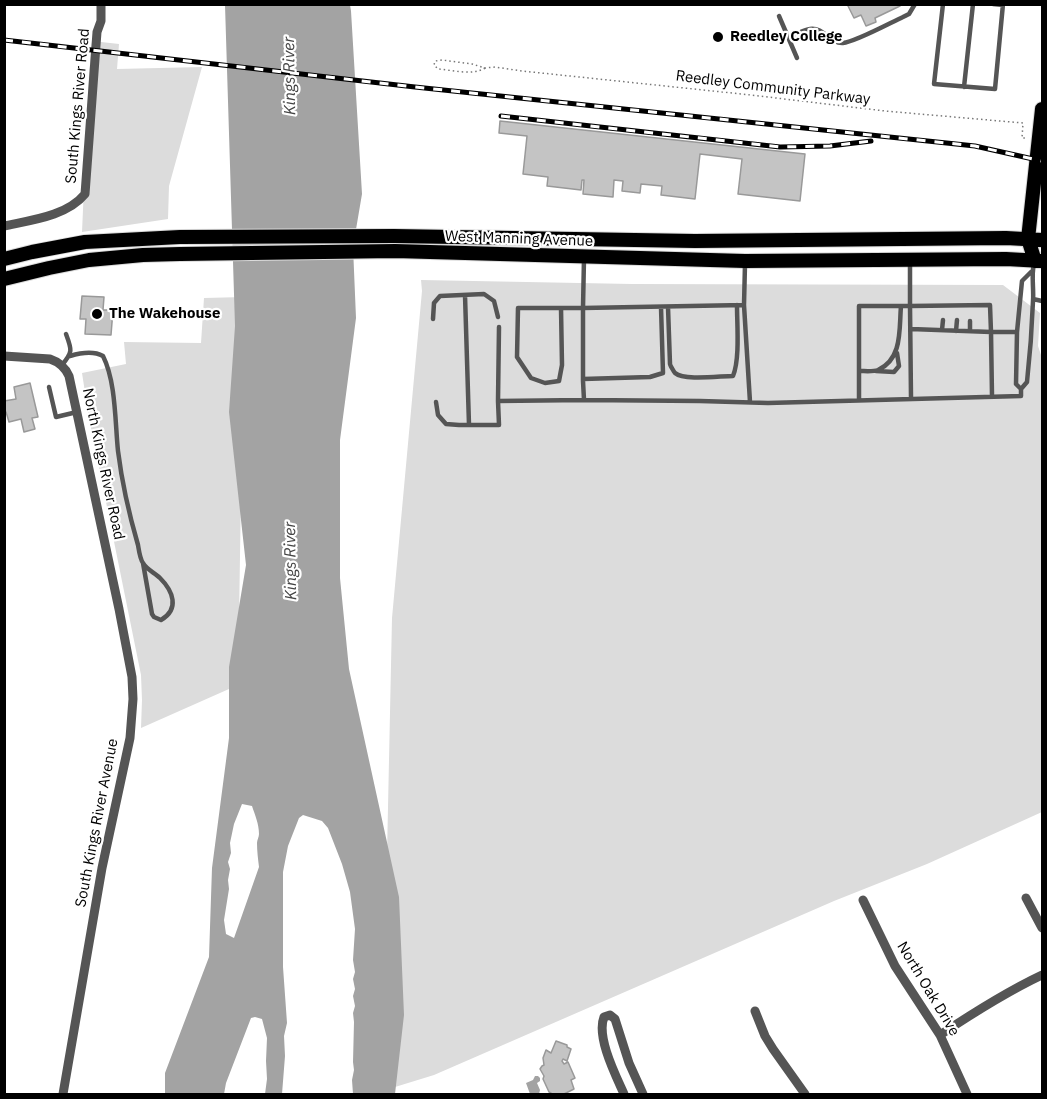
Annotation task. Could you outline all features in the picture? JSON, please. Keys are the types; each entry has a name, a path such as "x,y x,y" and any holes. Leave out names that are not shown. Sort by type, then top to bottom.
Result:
{"main road":[{"path":"1038,261 1028,239 1042,110"},
{"name":"West Manning Avenue","path":"4,259 85,242 180,237 394,236 695,241 1006,238 1042,240"},
{"name":"West Manning Avenue","path":"4,279 88,260 180,254 395,252 745,261 1006,259 1038,261"}],"street":[{"name":"South Kings River Road","path":"4,226 47,217 77,203 85,194 101,4"},
{"path":"4,356 50,359 62,365"},
{"name":"North Kings River Road","path":"62,365 69,376 108,558"},
{"name":"South Kings River Avenue","path":"63,1095 100,879 133,719 132,677 108,558"},
{"path":"1026,898 1042,928"},
{"name":"North Oak Drive","path":"863,900 895,966 940,1035 967,1095"},
{"path":"940,1035 991,1002 1042,975"},
{"path":"754,1011 773,1049 806,1095"},
{"path":"624,1095 610,1060 602,1027 604,1017 610,1015 615,1019 629,1063 643,1095"}],"lane":[{"path":"788,38 816,29 834,41 845,43 909,14 915,4"},
{"path":"943,4 934,84 994,89 1003,5 993,4"},
{"path":"964,87 973,4"},
{"path":"779,16 797,58"},
{"path":"584,257 584,400"},
{"path":"910,260 911,398"},
{"path":"745,261 744,305 750,402"},
{"path":"1021,389 1028,382 1033,277 1038,261"},
{"path":"498,401 768,403 1021,396 1021,389 1016,384 1017,332 1022,281 1038,261"},
{"path":"433,319 434,303 440,296 484,294 494,301 498,317"},
{"path":"465,295 469,425"},
{"path":"1033,299 1042,301"},
{"path":"668,307 670,364 674,372 690,377 733,376 737,356 737,305"},
{"path":"561,308 559,381 545,383 531,378 517,357 518,308 744,305"},
{"path":"859,399 859,306 990,305 992,396"},
{"path":"876,371 895,355 901,306"},
{"path":"583,379 650,377 663,373 661,307"},
{"path":"942,330 943,320"},
{"path":"957,320 957,331"},
{"path":"970,321 970,331"},
{"path":"436,402 438,415 446,424 499,425 499,327"},
{"path":"911,329 1017,332"},
{"path":"66,334 71,349 70,356"},
{"path":"859,371 894,372 899,366 896,350"},
{"path":"62,365 70,356 77,354 96,353 103,356 105,360 112,388 124,488 143,563 152,614 161,620 170,613 173,607 171,594 161,579 143,563"},
{"path":"49,387 56,417 77,412"}],"path":[{"name":"Reedley Community Parkway","path":"485,68 442,60 435,61 434,64 438,69 471,72 495,67 885,111 1023,123 1022,138 1039,140"}],"shaded area":[{"path":"92,41 119,44 117,69 202,67 169,186 168,219 82,232"},
{"path":"421,280 632,284 1003,285 1040,313 1038,346 1042,358 1042,812 927,864 834,901 434,1075 382,1091 392,618 422,291"},
{"path":"244,297 238,685 141,728 141,675 82,373 126,364 124,342 201,343 204,298"}],"water":[{"name":"Kings River","path":"225,5 350,5 362,194 353,247 356,318 340,440 340,578 349,669 399,897 404,1015 395,1094 353,1094 355,929 350,892 328,828 322,821 303,815 299,818 288,846 283,872 283,967 287,1023 284,1036 282,1094 265,1094 267,1038 262,1019 255,1017 251,1018 224,1094 165,1094 165,1073 209,957 212,868 229,738 229,667 246,565 229,412 235,326","holes":["242,804 252,806 259,830 257,843 259,867 234,938 226,934 224,920 229,889 230,843"]},
{"path":"535,1076 540,1078 537,1083 539,1094 530,1094 526,1083 533,1080"}],"building":[{"path":"847,4 900,4 900,6 875,18 876,22 866,26 861,15 854,18"},
{"path":"500,121 805,154 800,201 738,194 742,159 700,154 695,199 661,195 662,186 641,184 640,193 622,191 623,181 614,180 613,197 583,194 584,180 582,180 581,190 547,186 548,177 523,174 527,136 499,133"},
{"name":"The Wakehouse","path":"82,296 104,297 103,310 113,310 111,335 85,334 86,319 80,319"},
{"path":"30,383 38,417 32,418 35,429 24,432 21,419 9,422 4,412 4,401 16,399 14,387"},
{"path":"556,1041 571,1049 567,1061 563,1059 562,1061 564,1064 568,1062 575,1078 571,1080 574,1089 564,1094 550,1094 540,1069 544,1065 543,1058 546,1050 551,1053"}],"railway":[{"path":"4,40 415,87 975,146 1042,161"},
{"path":"501,116 780,147 830,146 871,141"}],"place":[{"name":"Reedley College","path":"718,37"},
{"name":"The Wakehouse","path":"97,314"}]}
